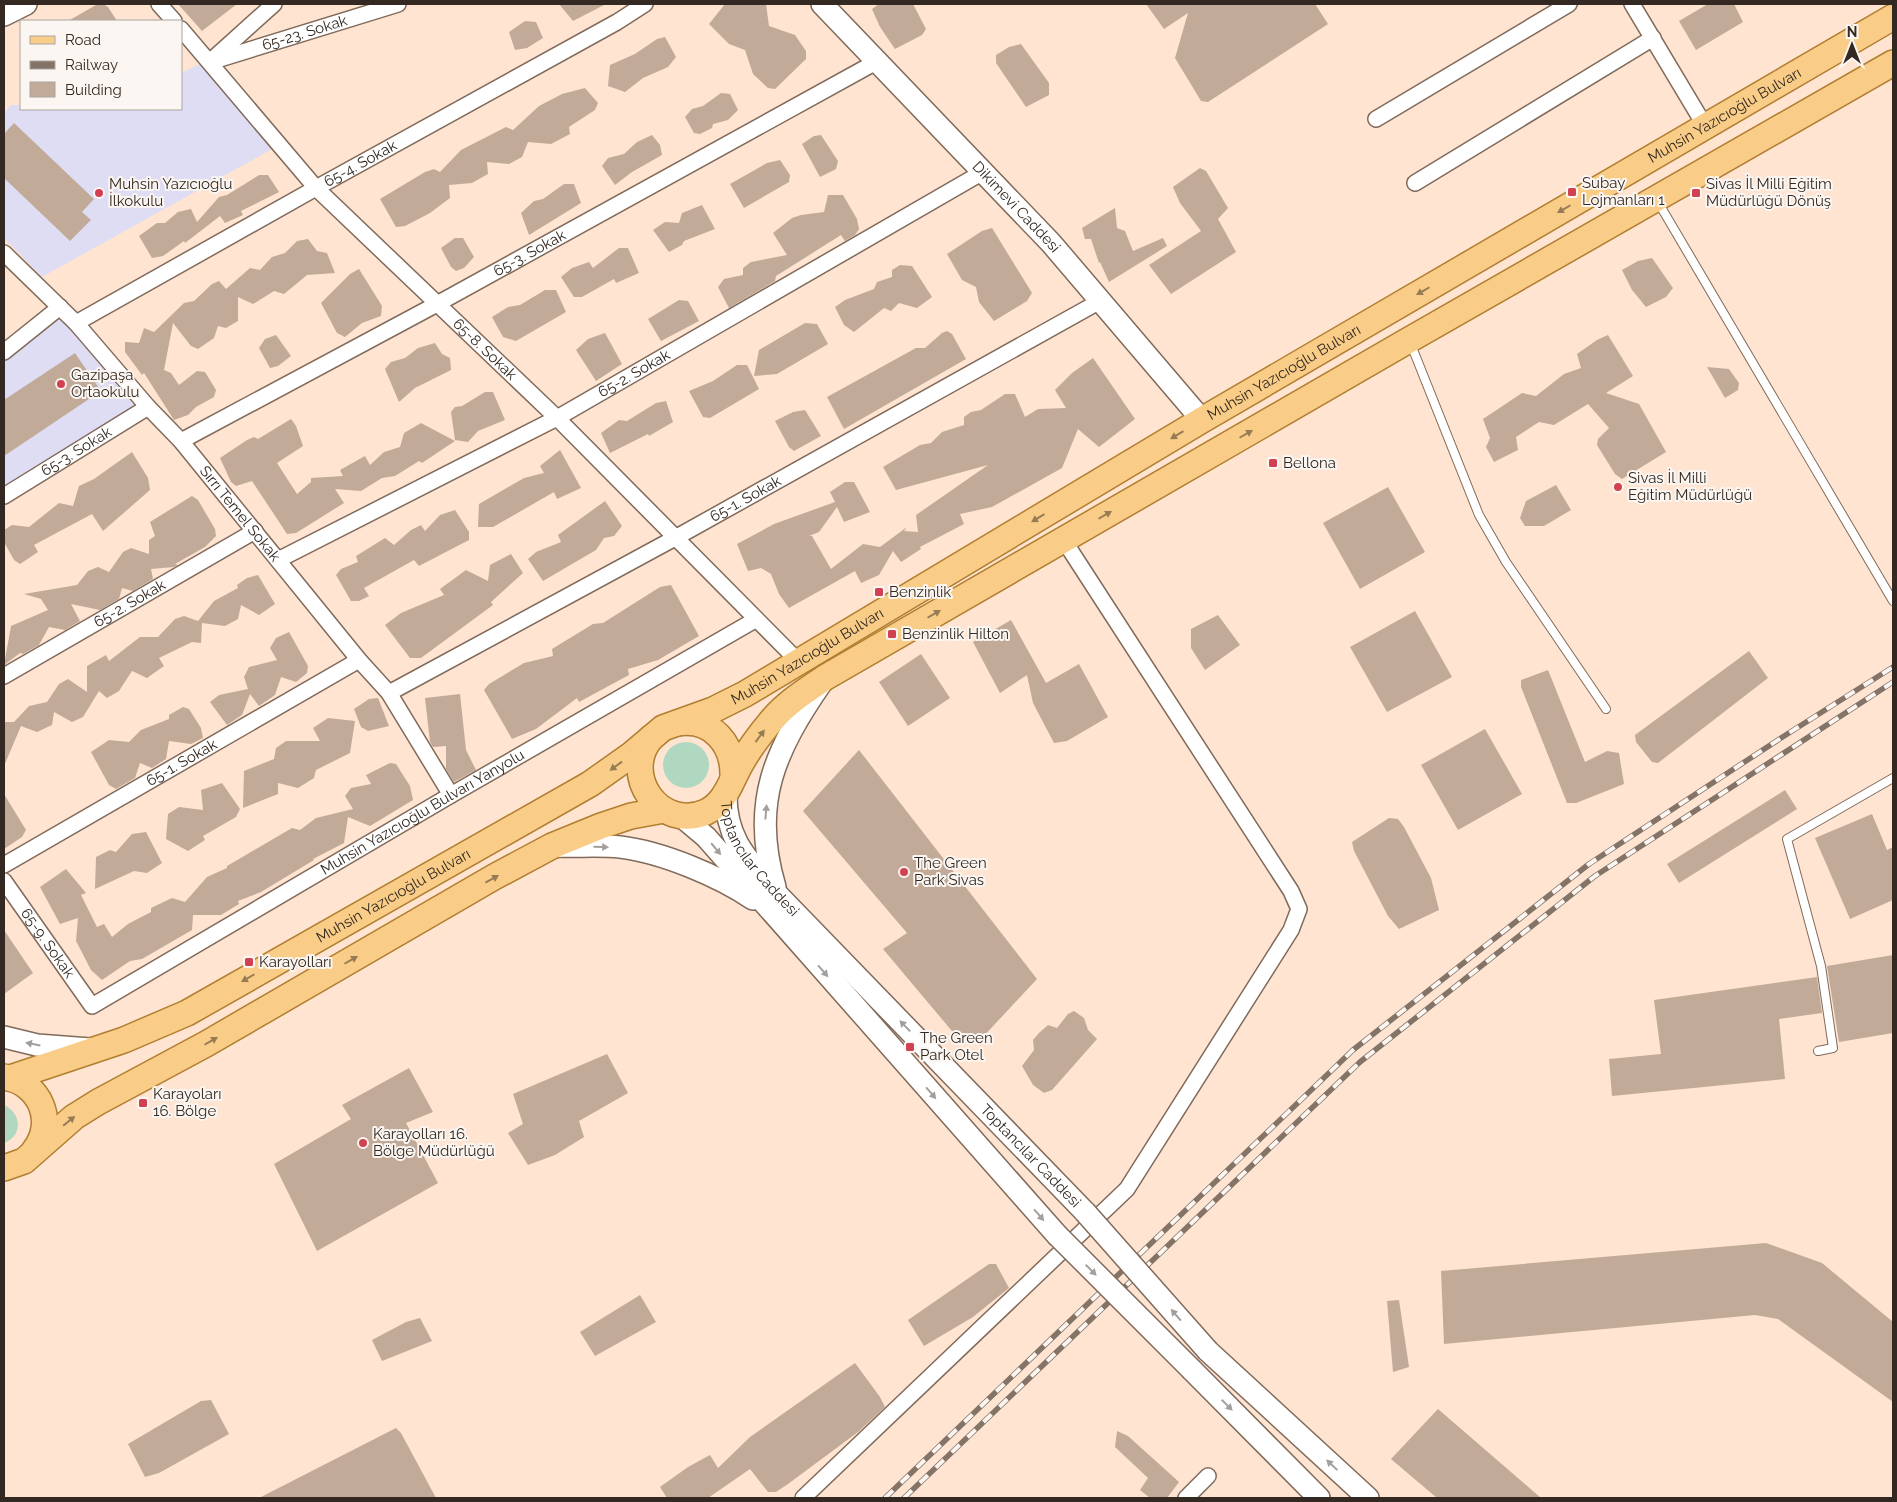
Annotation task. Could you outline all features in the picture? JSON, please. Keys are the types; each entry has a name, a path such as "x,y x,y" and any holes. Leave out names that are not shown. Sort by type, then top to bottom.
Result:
{"main road":[{"name":"Muhsin Yazıcıoğlu Bulvarı","path":"7,1077 98,1049 187,1013 590,784 664,729 713,710 745,694 1202,420 1893,17"},
{"name":"Muhsin Yazıcıoğlu Bulvarı","path":"4,1168 19,1163 74,1117 98,1102 206,1044 552,846 631,816 704,812 715,806 754,744 782,708 826,677 1893,63"},
{"path":"673,813 650,799 640,778 641,755 664,729 698,723 718,734 731,754 729,785"},
{"name":"Muhsin Yazıcıoğlu Bulvarı","path":"7,1077 33,1091 43,1110 44,1130 41,1140 33,1153"}],"street":[{"path":"4,15 26,4"},
{"path":"159,4 173,20"},
{"path":"210,62 274,4"},
{"name":"65-23. Sokak","path":"210,62 398,4"},
{"name":"65-4. Sokak","path":"76,323 617,22 645,4"},
{"name":"Dikimevi Caddesi","path":"822,4 1051,243 1102,300 1202,420"},
{"path":"1376,119 1569,4"},
{"path":"1632,4 1705,126"},
{"name":"65-8. Sokak","path":"182,30 316,188 557,418 755,620 798,661"},
{"path":"1415,183 1653,38"},
{"name":"65-3. Sokak","path":"181,441 437,304 876,62"},
{"name":"65-2. Sokak","path":"278,560 557,418 983,172"},
{"name":"Sırrı Temel Sokak","path":"4,252 76,323 181,441 359,660 389,693 451,795"},
{"name":"65-1. Sokak","path":"389,693 674,538 1102,300"},
{"path":"4,352 60,307"},
{"name":"65-3. Sokak","path":"4,496 148,406"},
{"name":"65-2. Sokak","path":"4,676 255,531"},
{"path":"803,1498 1127,1189 1291,930 1299,909 1291,891 1063,539"},
{"name":"Muhsin Yazıcıoğlu Bulvarı Yanyolu","path":"92,1006 451,795 755,620"},
{"name":"65-1. Sokak","path":"4,865 359,660"},
{"path":"552,846 621,847 663,858 774,903 765,829 772,769 781,749 805,708 826,677"},
{"name":"Toptancılar Caddesi","path":"729,785 729,828 774,903 1057,1235 1319,1498"},
{"name":"Toptancılar Caddesi","path":"673,813 706,837 1085,1212 1208,1351 1368,1498"},
{"name":"65-9. Sokak","path":"4,881 92,1006"},
{"path":"4,1037 38,1045 98,1049"},
{"path":"1186,1498 1208,1476"}],"lane":[{"path":"1656,198 1893,601"},
{"path":"1409,340 1479,515 1506,562 1606,709"},
{"path":"1818,1051 1833,1048 1822,966 1787,839 1893,778"}],"shaded area":[{"name":"Muhsin Yazıcıoğlu İlkokulu","path":"200,64 274,148 42,277 4,238 4,113 11,105 20,105 20,110 182,110 182,73"},
{"name":"Gazipaşa Ortaokulu","path":"60,317 139,407 4,490 4,361"}],"green space":[{"path":"686,742 699,746 705,752 709,765 705,778 699,784 686,788 673,784 667,778 663,765 667,752 673,746"},
{"path":"4,1105 14,1113 18,1124 15,1135 4,1143"}],"building":[{"path":"103,4 108,7 116,20 70,20 96,5"},
{"path":"178,4 237,4 202,31"},
{"path":"559,4 606,4 573,21"},
{"path":"725,4 766,4 769,26 795,35 806,51 806,59 775,89 768,88 753,74 745,50 729,44 709,24"},
{"path":"879,4 913,4 926,29 922,35 895,49 880,27 872,9"},
{"path":"1146,4 1315,4 1328,24 1208,102 1201,101 1175,58 1188,13 1164,29"},
{"path":"1708,4 1734,4 1743,22 1696,50 1679,21"},
{"path":"525,21 536,22 543,38 527,48 515,50 509,32"},
{"path":"665,37 676,57 668,67 643,78 625,92 608,86 610,65 635,54 657,39"},
{"path":"1021,44 1049,83 1049,95 1026,107 996,63 996,55 1009,47"},
{"path":"585,88 598,103 595,110 569,127 570,134 551,144 528,142 522,157 509,164 487,162 488,174 472,183 449,185 450,198 430,213 405,226 396,227 380,199 425,172 434,169 440,172 461,150 506,127 513,130 539,106 562,94"},
{"path":"721,93 730,94 738,110 728,120 713,124 712,128 700,134 694,133 685,117 692,109 703,106"},
{"name":"Muhsin Yazıcıoğlu İlkokulu","path":"14,123 94,199 82,212 91,220 70,241 4,178 4,134"},
{"path":"652,135 660,145 662,155 632,172 615,185 602,166 608,158 624,154 637,142"},
{"path":"821,135 838,161 836,169 820,177 802,144 814,136"},
{"path":"780,160 790,175 789,182 744,208 730,184 767,163"},
{"path":"1200,168 1206,171 1228,208 1218,219 1236,252 1171,294 1149,265 1201,231 1180,203 1173,187"},
{"path":"259,175 268,175 279,192 241,211 243,215 225,223 220,216 185,243 184,241 163,256 152,258 139,236 157,223 165,223 178,212 191,209 197,222 219,197 227,195"},
{"path":"564,184 574,184 581,203 529,235 521,213 534,201 543,199"},
{"path":"828,195 843,195 857,219 859,229 855,235 845,241 841,235 776,276 775,281 729,308 718,287 724,279 743,275 743,268 751,262 787,255 773,233 792,218 824,212"},
{"path":"702,205 715,229 684,241 682,245 669,252 653,230 665,222 679,223 682,213"},
{"path":"1115,208 1117,228 1125,231 1133,251 1163,238 1167,246 1109,282 1099,263 1091,239 1085,239 1082,228"},
{"path":"992,228 1032,293 1027,301 994,321 979,302 976,287 962,280 947,254 982,231"},
{"path":"455,238 463,238 474,257 464,268 456,271 451,267 441,248"},
{"path":"308,239 317,251 327,253 335,273 307,275 284,294 274,291 253,304 238,297 238,321 226,328 218,326 214,338 198,349 191,346 173,323 164,370 171,373 179,385 197,371 205,372 216,390 214,397 196,407 188,415 174,420 144,373 142,375 125,352 125,342 139,343 144,328 154,332 184,303 194,301 212,284 219,281 226,289 250,268 260,270 272,257 285,253 297,241"},
{"path":"619,248 628,248 639,273 616,283 614,279 582,297 574,297 561,277 572,268 589,262 593,268"},
{"path":"1652,258 1673,288 1666,297 1646,307 1632,290 1622,270 1638,261"},
{"path":"900,265 912,266 932,297 917,308 899,303 891,311 884,308 854,332 844,325 835,307 845,300 874,289 877,282 892,277 892,270"},
{"path":"359,269 382,306 381,316 362,323 345,337 337,333 321,303 350,274"},
{"path":"545,290 556,290 566,312 516,341 503,337 492,317 508,307 520,305"},
{"path":"679,300 688,301 699,321 661,341 648,319"},
{"path":"805,323 817,324 828,344 777,374 754,376 759,350"},
{"path":"947,331 952,334 966,359 844,429 827,397 916,348 925,348"},
{"path":"605,333 622,364 596,381 576,350 588,339"},
{"path":"276,335 291,356 278,366 270,368 259,348 265,339"},
{"path":"1608,335 1633,376 1606,393 1639,404 1666,452 1622,479 1615,474 1597,445 1598,439 1609,428 1588,404 1554,425 1539,422 1516,437 1518,450 1494,462 1486,447 1490,438 1483,419 1522,393 1536,396 1564,374 1581,368 1577,354"},
{"path":"435,343 442,354 450,358 451,370 415,388 399,402 385,369 391,362 405,358 418,348"},
{"path":"75,353 101,391 4,456 4,400"},
{"path":"1093,358 1135,419 1099,447 1078,429 1062,468 992,507 960,514 964,524 920,547 921,549 901,562 893,551 879,575 861,583 855,571 789,608 779,594 771,574 761,568 748,571 737,544 774,524 835,502 830,492 845,482 854,482 870,512 844,522 837,507 819,532 809,536 812,536 831,569 863,544 880,547 907,527 904,531 918,532 916,515 988,465 896,490 883,467 920,445 931,443 942,432 964,425 964,417 971,412 981,410 1005,394 1015,394 1025,417 1038,409 1066,408 1055,390 1072,373"},
{"path":"737,365 747,365 759,389 710,418 703,417 689,391 713,381"},
{"path":"1707,367 1729,369 1739,383 1738,390 1725,398"},
{"path":"485,392 493,392 505,420 478,431 468,442 455,440 451,412 455,407 462,406"},
{"path":"666,401 673,422 649,436 648,434 610,453 601,433 619,420 627,421 656,403"},
{"path":"805,410 821,436 794,451 789,447 775,421 793,412"},
{"path":"291,419 296,426 303,446 277,463 297,494 311,482 311,478 343,476 340,470 365,456 370,465 384,452 400,447 404,433 421,423 455,441 422,463 419,461 395,476 382,478 361,491 335,489 344,503 296,533 287,534 252,481 236,486 231,482 220,458 247,440 254,437 258,439"},
{"path":"560,450 581,488 557,499 554,492 493,527 478,527 479,504 524,478 544,473 540,466"},
{"path":"132,452 148,478 150,490 103,531 92,514 34,545 38,552 20,564 14,560 4,542 4,530 12,525 29,527 59,503 73,506 79,486 94,479"},
{"path":"1556,485 1571,510 1544,526 1525,526 1520,518 1526,501"},
{"path":"1388,487 1425,552 1360,589 1323,523"},
{"path":"192,496 198,500 215,529 216,536 205,547 175,564 178,565 174,567 151,569 153,579 133,591 122,588 119,599 100,610 71,604 80,621 65,630 49,627 39,645 23,654 20,653 4,665 11,626 48,610 41,599 24,594 77,585 88,571 98,567 109,572 123,552 131,548 149,554 149,540 155,536 150,522"},
{"path":"605,501 622,526 614,536 604,538 596,550 543,581 528,559 536,552 561,542 558,535"},
{"path":"455,510 469,532 469,540 419,566 414,560 364,588 369,596 359,601 351,601 336,575 341,569 358,562 356,556 385,538 394,545 411,530 421,525 425,531 440,515"},
{"path":"511,554 523,573 491,602 493,605 421,658 410,658 385,625 401,613 444,595 440,589 466,570 488,581 490,565"},
{"path":"258,575 275,604 259,615 241,605 238,619 225,626 202,623 201,643 192,642 159,658 164,666 147,678 132,671 119,691 107,698 99,691 83,717 72,722 54,712 52,725 37,732 21,726 4,766 4,722 14,722 29,706 47,702 59,684 68,679 87,692 87,666 106,655 109,661 140,637 158,637 175,619 184,616 198,621 214,601 238,588 237,585 247,578"},
{"path":"671,585 699,636 658,660 628,669 629,675 579,702 577,698 536,729 512,739 484,690 489,684 524,663 553,656 552,649 593,624 603,623 660,587"},
{"path":"1415,611 1452,677 1387,712 1350,647"},
{"path":"1218,615 1240,645 1205,670 1191,648 1191,629"},
{"path":"1011,620 1046,683 1079,664 1108,717 1067,741 1054,743 1033,703 1027,675 1000,693 973,642"},
{"path":"289,632 308,666 307,673 296,682 281,677 275,695 259,706 250,694 242,715 227,725 210,702 219,695 248,689 244,677 249,667 277,660 270,648 276,638"},
{"path":"1749,651 1768,678 1658,763 1652,762 1636,742 1635,735"},
{"path":"921,654 950,698 908,726 879,682"},
{"path":"1548,670 1585,762 1607,751 1619,753 1624,784 1576,803 1567,803 1521,687 1521,680"},
{"path":"460,694 466,750 476,770 454,782 446,769 446,746 433,747 430,742 425,698"},
{"path":"378,698 389,726 368,731 361,727 354,709 369,699"},
{"path":"183,707 189,709 201,728 203,738 191,744 169,741 166,759 152,768 140,763 135,778 116,789 109,785 91,752 109,740 129,742 141,730 169,719 169,715"},
{"path":"328,718 355,721 350,753 316,770 314,778 298,788 278,783 278,794 243,808 244,771 274,759 276,748 286,741 320,741 313,728"},
{"path":"1485,729 1522,794 1458,830 1421,765"},
{"name":"The Green Park Sivas","path":"859,750 1037,979 981,1039 957,1037 883,949 907,933 803,811"},
{"path":"390,763 396,764 410,786 413,800 370,826 348,817 344,843 313,859 261,892 238,901 239,904 221,915 193,915 192,930 142,959 130,961 102,980 91,970 76,941 78,918 60,924 40,887 66,869 86,893 81,895 97,927 104,924 112,937 128,924 151,912 151,908 172,898 185,902 207,877 227,868 227,866 292,828 300,830 316,818 353,809 345,796 351,788 371,784 366,775"},
{"path":"222,783 240,809 236,817 203,836 205,840 188,851 166,839 168,814 179,807 203,810 201,790"},
{"path":"1785,790 1797,809 1679,883 1667,864"},
{"path":"4,794 26,830 22,837 4,849"},
{"path":"1872,814 1887,850 1893,847 1893,900 1850,919 1815,838"},
{"path":"1389,818 1398,819 1404,827 1431,878 1439,910 1399,929 1388,916 1354,851 1352,842"},
{"path":"146,832 162,863 147,873 134,871 95,889 96,857 110,850 116,852 132,834"},
{"path":"4,930 33,973 4,994"},
{"path":"1893,955 1893,1033 1839,1042 1827,966"},
{"path":"1817,977 1822,1013 1779,1019 1785,1079 1612,1096 1609,1059 1661,1054 1654,1000"},
{"path":"1074,1011 1084,1018 1088,1030 1097,1039 1052,1090 1044,1093 1033,1085 1022,1066 1034,1050 1033,1040 1039,1033 1048,1025 1057,1028 1068,1014"},
{"path":"607,1054 628,1093 579,1121 584,1137 555,1155 528,1165 508,1133 523,1124 513,1094"},
{"name":"Karayolları 16. Bölge Müdürlüğü","path":"409,1068 433,1112 406,1123 438,1183 317,1251 274,1164 351,1119 342,1105"},
{"path":"1766,1243 1822,1263 1893,1322 1893,1402 1778,1319 1755,1315 1444,1344 1441,1271"},
{"path":"989,1264 996,1264 1009,1288 973,1317 924,1346 908,1320"},
{"path":"640,1295 656,1322 595,1356 580,1332"},
{"path":"1399,1300 1409,1367 1393,1372 1387,1301"},
{"path":"420,1318 432,1341 382,1361 372,1340 406,1322"},
{"path":"855,1363 880,1397 885,1407 858,1432 788,1484 776,1492 768,1492 750,1469 708,1498 667,1498 660,1487 688,1467 710,1455 718,1468 750,1437"},
{"path":"211,1400 229,1434 159,1473 145,1477 128,1444 201,1401"},
{"path":"1438,1409 1541,1498 1437,1498 1391,1459"},
{"path":"396,1428 401,1433 436,1498 259,1498"},
{"path":"1117,1431 1128,1436 1179,1482 1167,1498 1150,1498 1140,1490 1148,1478 1115,1447"}],"railway":[{"path":"885,1498 1353,1050 1589,864 1893,667"},
{"path":"904,1498 1360,1062 1595,876 1893,682"}],"place":[{"name":"Subay Lojmanları 1","path":"1572,192"},
{"name":"Muhsin Yazıcıoğlu İlkokulu","path":"99,193"},
{"name":"Sivas İl Milli Eğitim Müdürlüğü Dönüş","path":"1696,193"},
{"name":"Gazipaşa Ortaokulu","path":"61,384"},
{"name":"Bellona","path":"1273,463"},
{"name":"Sivas İl Milli Eğitim Müdürlüğü","path":"1618,487"},
{"name":"Benzinlik","path":"879,592"},
{"name":"Benzinlik Hilton","path":"892,634"},
{"name":"The Green Park Sivas","path":"904,872"},
{"name":"Karayolları","path":"249,962"},
{"name":"The Green Park Otel","path":"910,1047"},
{"name":"Karayoları 16. Bölge","path":"143,1103"},
{"name":"Karayolları 16. Bölge Müdürlüğü","path":"363,1143"}]}
